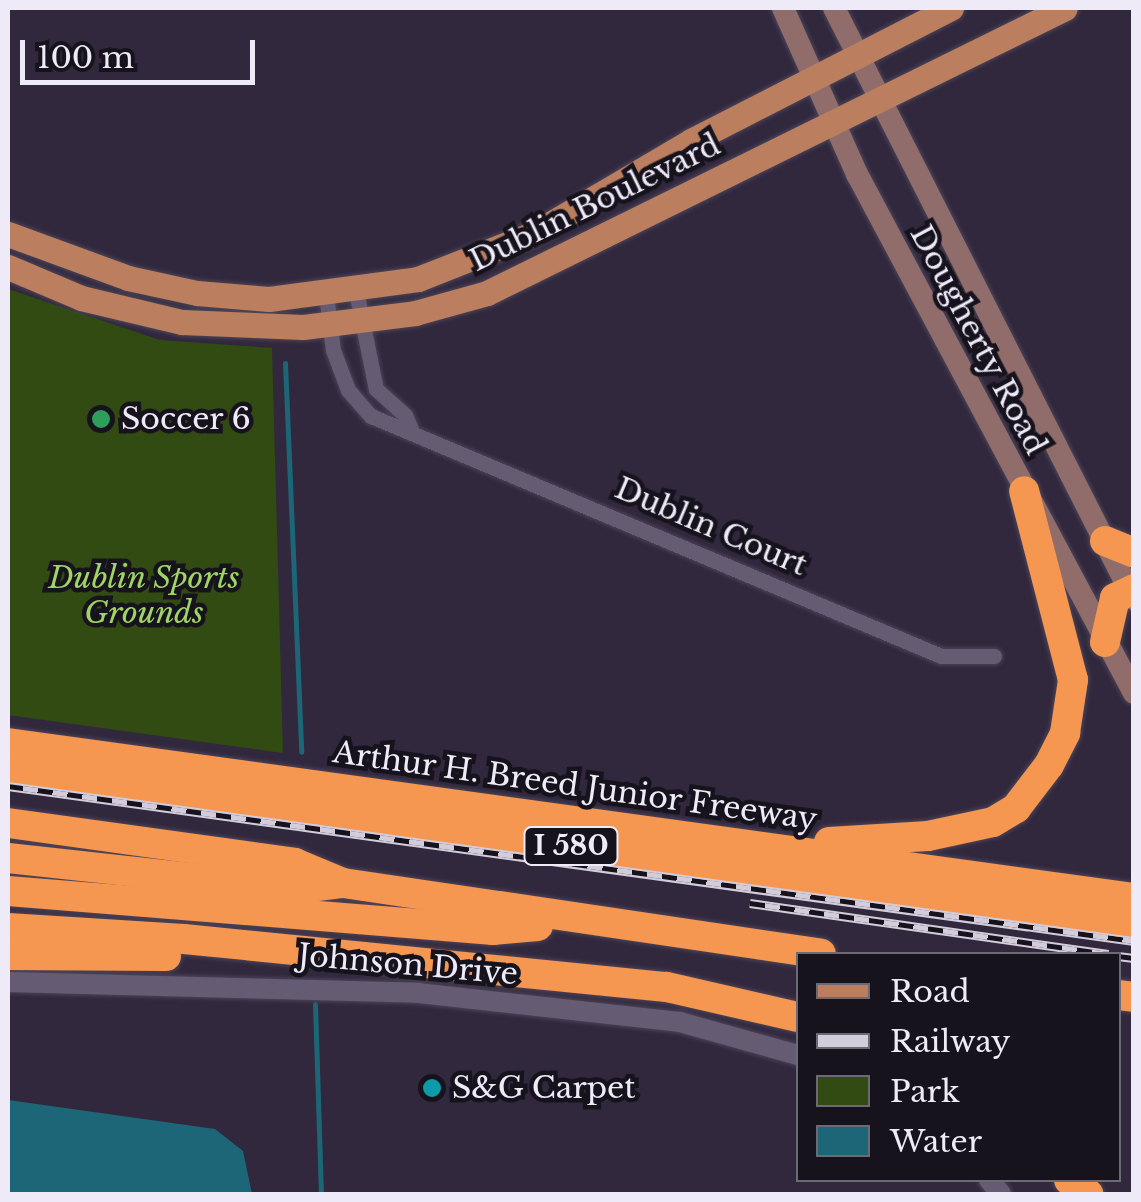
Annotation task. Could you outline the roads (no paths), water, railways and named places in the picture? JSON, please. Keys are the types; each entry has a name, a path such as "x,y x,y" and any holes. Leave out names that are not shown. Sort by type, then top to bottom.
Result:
{"highway":[{"path":"790,850 962,831 993,822 1037,784 1065,733 1073,680 1024,491"},
{"path":"1104,541 1134,553"},
{"path":"1105,642 1116,598 1132,593"},
{"name":"Arthur H. Breed Junior Freeway","path":"8,743 1134,898"},
{"name":"I 580","path":"8,768 1134,924"},
{"name":"I 580","path":"8,823 295,862 343,883 576,922 806,952"},
{"path":"8,858 292,890 343,883"},
{"path":"896,865 959,861 1134,882"},
{"path":"8,891 493,930 576,922"},
{"path":"8,928 294,950 668,987 796,1018"},
{"path":"8,955 294,950"}],"main road":[{"name":"Dougherty Road","path":"783,8 834,123 1024,491 1134,693"},
{"name":"Dougherty Road","path":"834,8 1132,593"},
{"name":"Dublin Boulevard","path":"13,243 134,280 197,294 356,291 483,258 858,54 951,8"},
{"name":"Dublin Boulevard","path":"8,267 81,298 182,322 330,324 480,296 1066,8"}],"street":[{"name":"Dublin Court","path":"356,291 376,390 405,415 411,429"},
{"name":"Dublin Court","path":"326,294 348,390 371,416 411,429 942,656 994,656"},
{"name":"Johnson Drive","path":"8,982 418,993 680,1022 796,1053"}],"water":[{"path":"8,1100 215,1129 243,1151 252,1194 8,1194"}],"waterway":[{"path":"285,363 301,752"},
{"path":"315,1004 321,1194"}],"railway":[{"path":"8,786 1134,941"},
{"path":"750,903 1094,952"},
{"path":"1121,956 1134,958"}],"place":[{"name":"Soccer 6","path":"101,419"},
{"name":"S&G Carpet","path":"432,1088"}],"park label":[{"name":"Dublin Sports Grounds","path":"144,595"}]}
